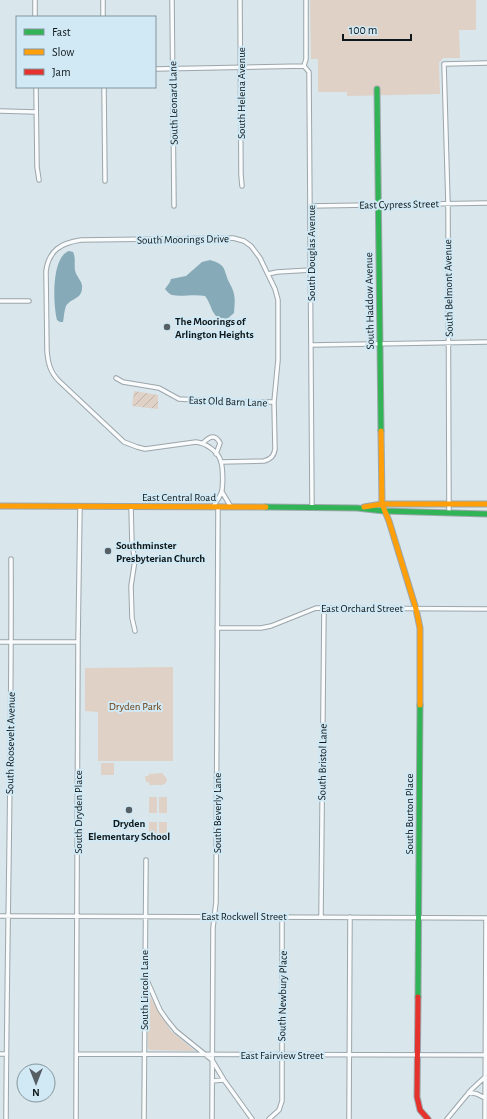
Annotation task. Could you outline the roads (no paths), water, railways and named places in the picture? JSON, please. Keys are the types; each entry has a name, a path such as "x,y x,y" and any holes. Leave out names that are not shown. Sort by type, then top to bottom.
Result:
{"street":[{"path":"35,0 35,16"},
{"path":"103,0 103,16"},
{"name":"South Leonard Lane","path":"172,0 174,206"},
{"name":"South Helena Avenue","path":"240,0 242,186"},
{"name":"South Douglas Avenue","path":"306,0 306,59 304,66 309,72 312,508"},
{"name":"South Belmont Avenue","path":"449,513 448,204 444,64 487,63"},
{"path":"156,69 304,66"},
{"path":"36,88 37,167 39,180"},
{"path":"104,88 105,181"},
{"name":"South Haddow Avenue","path":"377,89 382,504 384,511"},
{"path":"0,111 36,112"},
{"name":"East Cypress Street","path":"310,206 487,203"},
{"name":"South Moorings Drive","path":"216,454 220,443 218,439 214,437 209,437 203,443 190,443 152,449 137,447 118,438 59,381 52,372 48,364 47,351 46,271 47,262 54,252 65,243 81,240 233,238 244,241 251,246 260,258 275,289 278,300 278,360 274,402 274,455 270,459 264,461 221,462"},
{"path":"268,274 311,270"},
{"path":"0,301 28,301"},
{"path":"312,345 487,342"},
{"name":"East Old Barn Lane","path":"116,378 123,382 158,388 179,399 232,402 274,402"},
{"path":"203,443 216,454 221,462 222,492 216,507"},
{"path":"222,492 231,507"},
{"name":"East Central Road","path":"357,508 382,504 487,504"},
{"name":"East Central Road","path":"0,506 357,508 384,511 487,514"},
{"name":"South Dryden Place","path":"76,1119 80,506"},
{"path":"131,506 132,545 135,560 131,586 133,624 135,631"},
{"name":"South Beverly Lane","path":"212,1119 214,916 216,902 216,507"},
{"name":"South Burton Place","path":"384,511 389,521 416,608 420,628 418,1104 420,1110 428,1119"},
{"name":"South Roosevelt Avenue","path":"6,1119 11,559"},
{"name":"South Bristol Lane","path":"321,917 324,608"},
{"name":"East Orchard Street","path":"217,628 261,628 271,626 309,609 487,609"},
{"path":"0,642 78,642"},
{"name":"South Lincoln Lane","path":"144,1119 146,860"},
{"name":"East Rockwell Street","path":"0,916 487,918"},
{"name":"South Newbury Place","path":"269,1119 279,1110 281,1105 282,916"},
{"path":"349,1119 350,917"},
{"path":"485,1119 487,918"},
{"path":"144,975 160,1010 167,1020 176,1031 212,1060 223,1080 252,1119"},
{"path":"0,1054 6,1054"},
{"name":"East Fairview Street","path":"77,1054 486,1055"},
{"path":"448,1119 469,1092 486,1076"},
{"path":"212,1082 223,1080"},
{"path":"469,1092 481,1095 485,1098"}],"water":[{"path":"69,251 73,252 74,254 75,270 82,286 82,292 68,303 64,312 63,322 60,322 57,320 54,293 56,272 63,255"},
{"path":"210,260 224,268 234,294 234,313 227,319 222,319 215,315 205,296 172,295 165,289 171,279 186,276 202,262"}],"place":[{"name":"The Moorings of Arlington Heights","path":"167,327"},
{"name":"Southminster Presbyterian Church","path":"108,551"},
{"name":"Dryden Elementary School","path":"129,810"}],"park label":[{"name":"Dryden Park","path":"135,706"}]}
